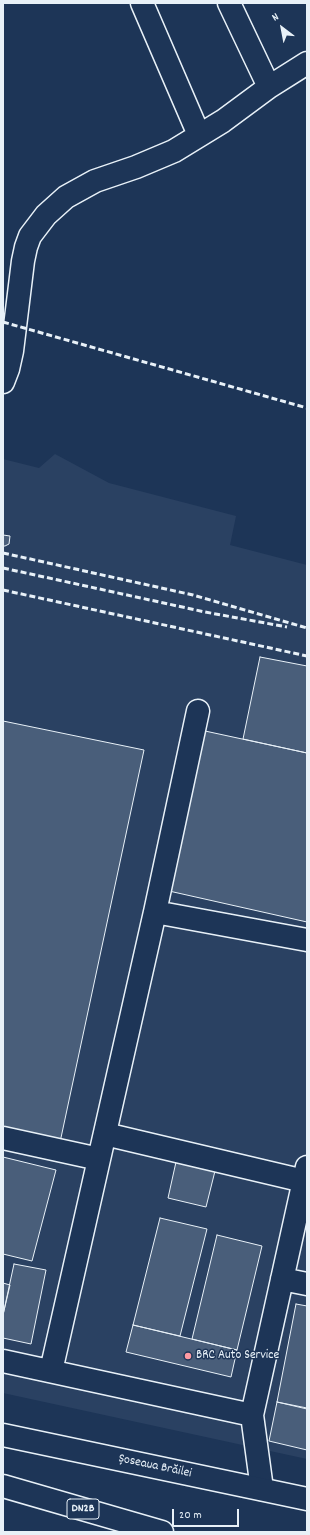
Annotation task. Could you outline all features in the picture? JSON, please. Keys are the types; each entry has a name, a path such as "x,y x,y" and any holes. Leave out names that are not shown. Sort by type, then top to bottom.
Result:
{"main road":[{"path":"142,3 199,135"},
{"path":"229,3 269,87"},
{"path":"3,382 8,369 12,350 23,261 30,236 37,226 56,206 80,189 95,181 156,160 174,151 223,121 269,87 307,63"},
{"path":"51,1371 155,912 198,711"},
{"path":"155,912 307,940"},
{"path":"105,1134 305,1174 252,1415 262,1489"},
{"path":"3,1138 99,1159"},
{"path":"282,1279 307,1284"},
{"path":"3,1361 252,1415"},
{"name":"Șoseaua Brăilei","path":"3,1435 307,1499"},
{"name":"DN2B","path":"3,1486 162,1532"}],"shaded area":[{"path":"55,454 109,483 236,516 230,545 307,565 307,1459 3,1393 3,459 39,468"}],"building":[{"path":"3,535 10,536 9,544 5,546 3,546"},
{"path":"260,657 307,666 307,753 243,739"},
{"path":"3,721 144,750 59,1147 3,1134"},
{"path":"205,731 307,753 307,922 169,891"},
{"path":"3,1157 56,1170 32,1261 3,1254"},
{"path":"176,1162 215,1171 206,1207 168,1198"},
{"path":"160,1218 207,1229 180,1336 133,1325"},
{"path":"217,1235 262,1246 237,1350 192,1339"},
{"path":"14,1264 46,1270 31,1344 3,1338 3,1315"},
{"path":"3,1283 10,1285 3,1315"},
{"path":"296,1304 307,1306 307,1408 277,1402"},
{"path":"133,1325 237,1350 231,1377 126,1352"},
{"path":"277,1402 307,1409 307,1450 269,1441"}],"railway":[{"path":"3,322 307,408"},
{"path":"3,553 193,595 307,628"},
{"path":"3,568 205,612 287,627"},
{"path":"3,590 307,656"}],"place":[{"name":"BRC Auto Service","path":"188,1356"}]}
